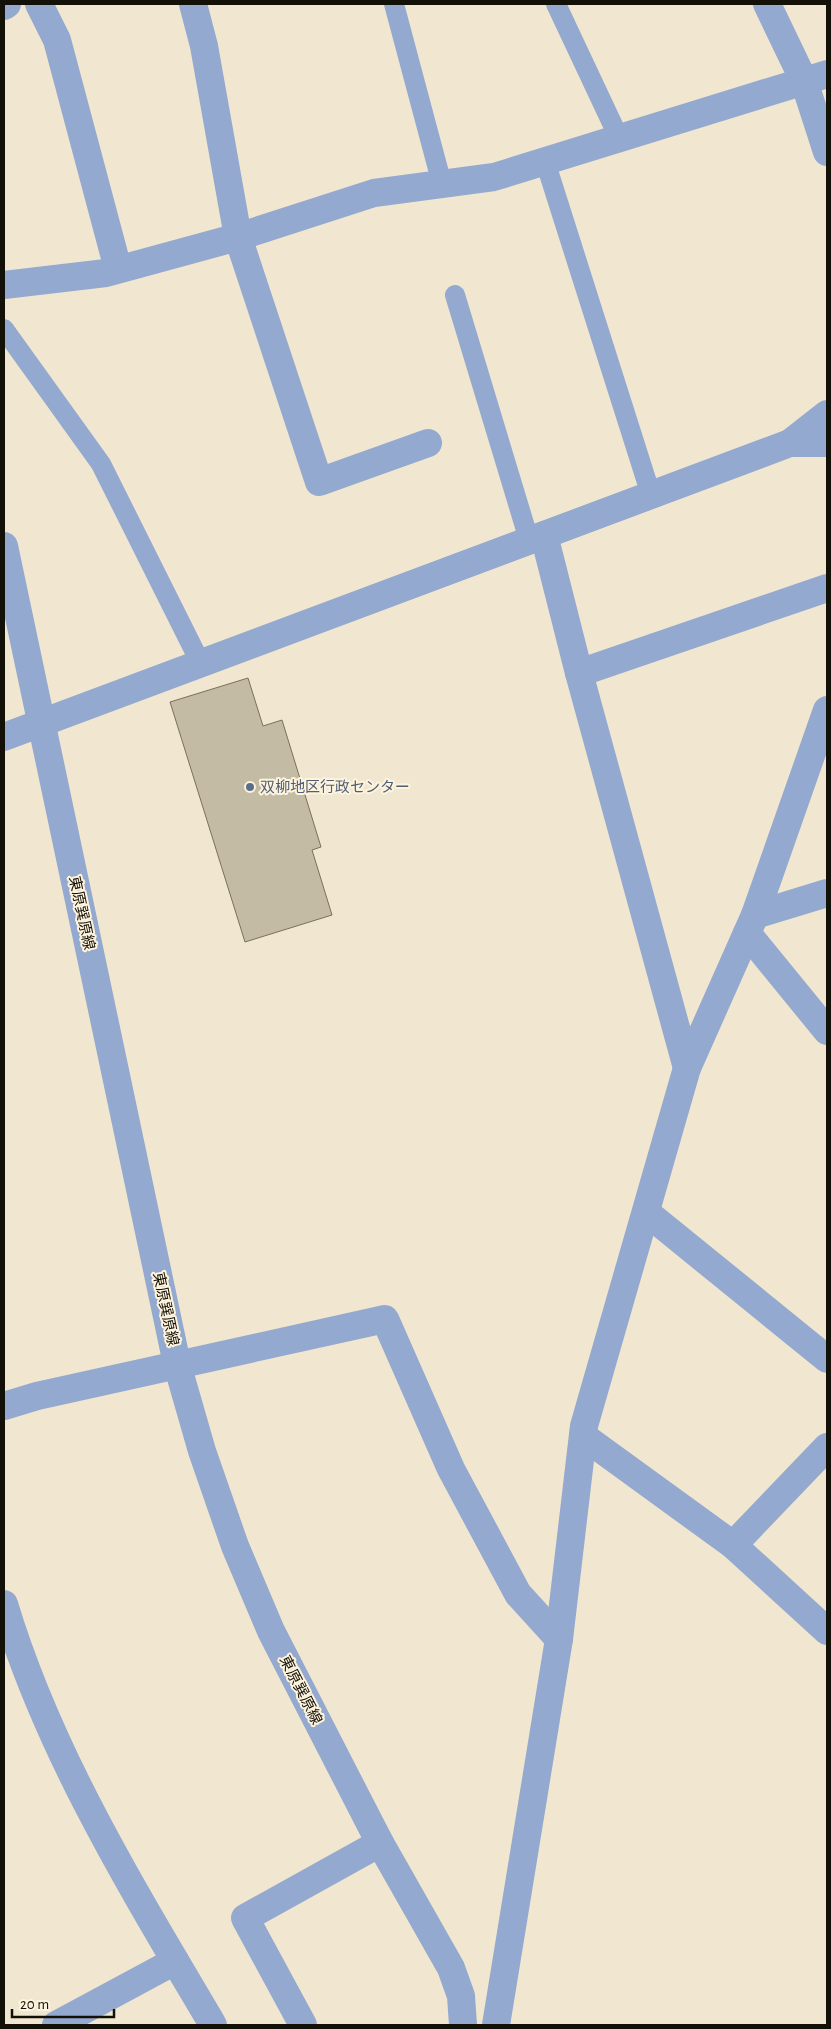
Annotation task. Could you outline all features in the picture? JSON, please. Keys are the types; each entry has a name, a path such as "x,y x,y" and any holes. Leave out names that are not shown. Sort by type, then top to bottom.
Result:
{"street":[{"path":"39,4 57,40 118,269"},
{"path":"193,4 204,46 238,237 319,482 428,443"},
{"path":"767,4 816,78 827,152"},
{"path":"4,285 118,269 238,237 374,193 494,177 816,78"},
{"path":"4,737 790,443 827,414"},
{"path":"790,443 827,443"},
{"path":"537,537 578,673 687,1068"},
{"name":"東原巽原線","path":"4,546 177,1364 202,1451 235,1546 267,1622 380,1843 451,1968 461,1996 463,2025"},
{"path":"578,673 827,588"},
{"path":"496,2025 559,1639 583,1436 687,1068 751,924 827,710"},
{"path":"751,924 827,893"},
{"path":"751,924 827,1031"},
{"path":"646,1212 827,1359"},
{"path":"4,1406 37,1396 177,1364 385,1319 451,1469 518,1594 559,1639"},
{"path":"583,1436 733,1545 827,1631"},
{"path":"733,1545 827,1447"},
{"path":"4,1604 44,1716 119,1863 213,2025"},
{"path":"303,2025 244,1918 380,1843"},
{"path":"56,2025 176,1961"}],"lane":[{"path":"394,4 442,184"},
{"path":"556,4 620,138"},
{"path":"545,161 651,494"},
{"path":"455,295 537,537"},
{"path":"4,329 101,464 201,664"}],"building":[{"name":"双柳地区行政センター","path":"248,678 263,726 282,720 321,847 312,850 332,915 245,942 170,702"}],"place":[{"name":"双柳地区行政センター","path":"250,787"}]}
